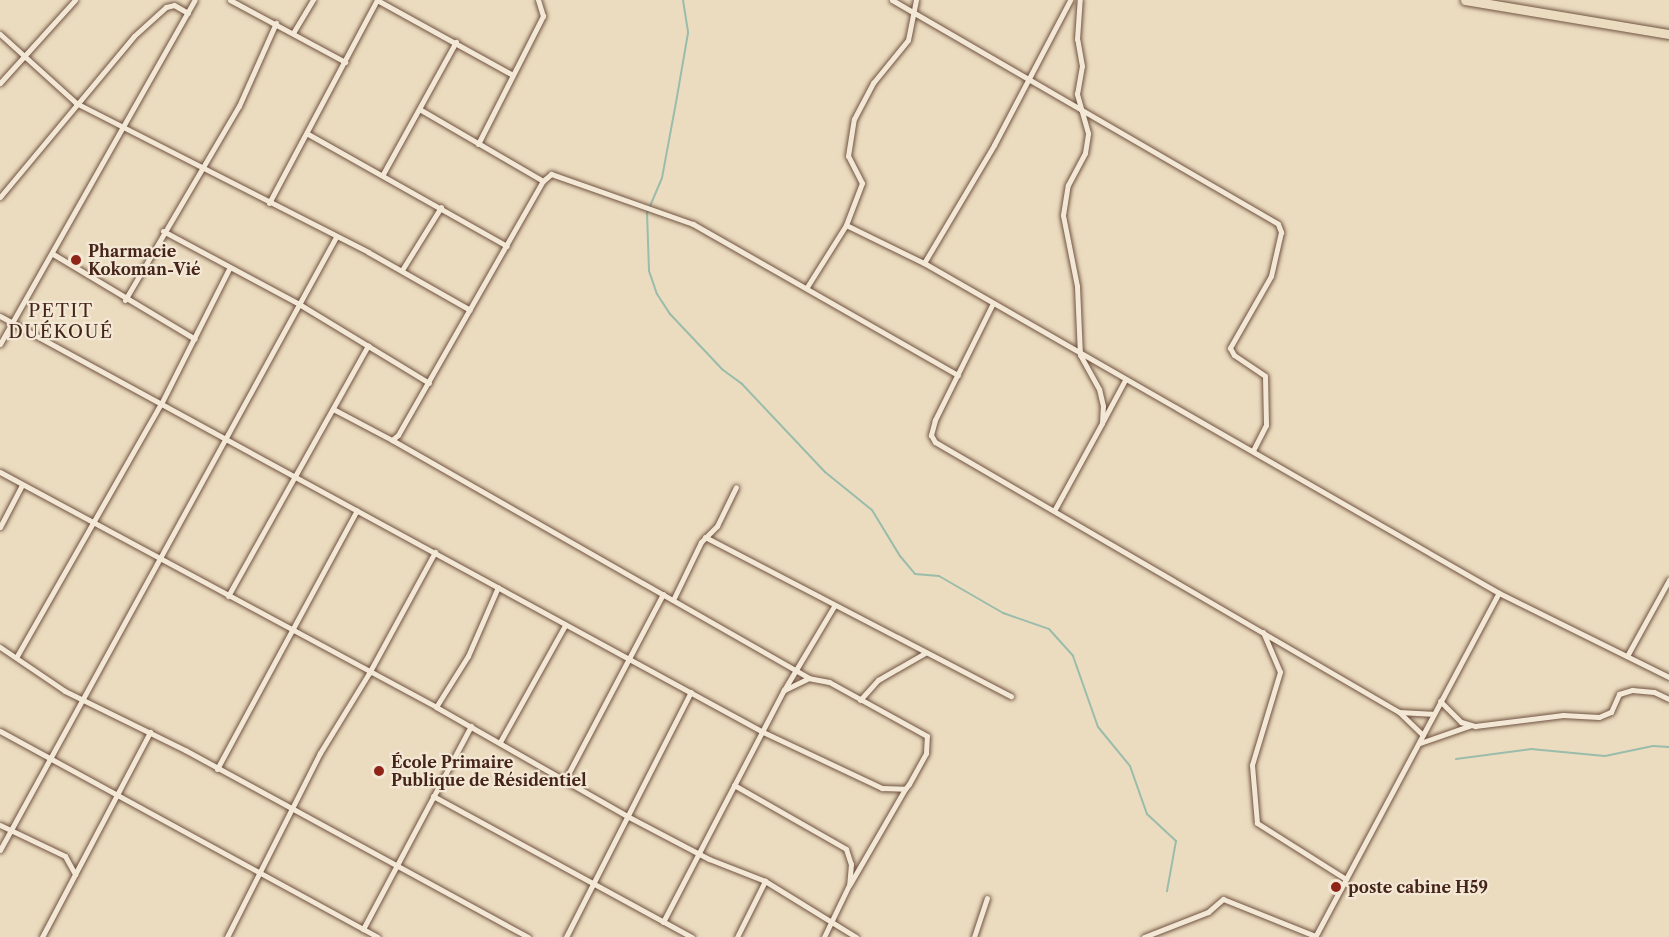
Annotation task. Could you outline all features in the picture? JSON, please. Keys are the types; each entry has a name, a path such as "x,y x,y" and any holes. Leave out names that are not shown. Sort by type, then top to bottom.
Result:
{"highway":[{"path":"1466,0 1669,34"}],"street":[{"path":"0,83 75,0"},
{"path":"0,344 195,0"},
{"path":"230,0 345,62"},
{"path":"293,33 313,0"},
{"path":"269,202 308,134 377,0 512,74"},
{"path":"478,144 543,16 538,0"},
{"path":"892,0 1197,175 1223,195 1269,216 1280,227 1271,276 1230,348 1234,356 1265,376 1266,427 1253,451"},
{"path":"807,287 846,225 862,183 848,156 854,118 870,87 908,40 916,0"},
{"path":"924,262 994,145 1070,0"},
{"path":"1080,0 1077,39 1082,66 1077,94 1087,143 1068,185 1063,215 1077,286 1080,355 1099,389 1102,423"},
{"path":"0,197 134,36 166,7 174,5 188,13"},
{"path":"125,300 251,82 276,23"},
{"path":"0,34 76,103 204,165 269,202 402,270 470,310"},
{"path":"383,174 421,110 456,42"},
{"path":"421,110 543,181"},
{"path":"308,134 383,174 507,246"},
{"path":"392,440 429,383 543,181 553,174 693,224 958,375"},
{"path":"402,270 441,207"},
{"path":"846,225 924,262 1080,355 1253,451 1499,593 1669,677"},
{"path":"163,231 229,269 299,304 429,383"},
{"path":"0,849 52,758 159,559 228,440 336,237"},
{"path":"52,254 125,300 195,339"},
{"path":"17,656 161,404 229,269"},
{"path":"993,303 932,427 932,439 984,474 1055,509 1147,567 1399,712 1423,735"},
{"path":"0,316 298,476 628,660 764,732 882,788 904,789"},
{"path":"228,596 335,410 368,346"},
{"path":"1055,509 1125,380"},
{"path":"335,410 392,440 809,678 829,682 927,736 926,753 849,885 824,937"},
{"path":"0,472 566,778 627,816 700,854 765,881 831,925 856,937"},
{"path":"0,527 22,485"},
{"path":"673,600 705,537 717,526 736,487"},
{"path":"217,769 357,510"},
{"path":"705,537 1011,696"},
{"path":"227,937 290,809 369,673 435,552"},
{"path":"1627,656 1669,580"},
{"path":"436,707 468,656 498,587"},
{"path":"1144,937 1208,912 1223,899 1315,937 1420,743 1432,714 1499,593"},
{"path":"566,778 663,594"},
{"path":"663,922 784,690 798,671 834,606"},
{"path":"500,742 565,625"},
{"path":"1263,632 1280,672 1252,765 1257,823 1346,879"},
{"path":"0,647 83,700 150,732 394,867 528,937"},
{"path":"860,700 878,680 925,653"},
{"path":"784,690 809,678"},
{"path":"1420,743 1469,726 1563,715 1599,717 1611,712 1619,694 1632,690 1654,692 1669,699"},
{"path":"566,937 691,692"},
{"path":"1440,701 1469,726"},
{"path":"1399,712 1432,714"},
{"path":"363,928 471,726"},
{"path":"0,731 378,937"},
{"path":"42,937 150,732"},
{"path":"734,785 843,846 851,864 849,885"},
{"path":"433,796 592,885 692,937"},
{"path":"0,825 65,856 75,874"},
{"path":"737,937 765,881"},
{"path":"974,937 987,898"}],"waterway":[{"path":"683,0 688,33 662,178 647,213 649,271 657,294 670,314 723,370 742,384 825,472 872,510 900,556 915,574 939,576 1003,613 1049,629 1073,656 1098,727 1130,766 1147,814 1176,841 1167,891"},
{"path":"1456,759 1531,749 1605,756 1653,746 1669,747"}],"place":[{"name":"Pharmacie Kokoman-Vié","path":"76,260"},
{"name":"École Primaire Publique de Résidentiel","path":"379,771"},
{"name":"poste cabine H59","path":"1336,887"}],"district":[{"name":"PETIT DUÉKOUÉ","path":"61,322"}]}
